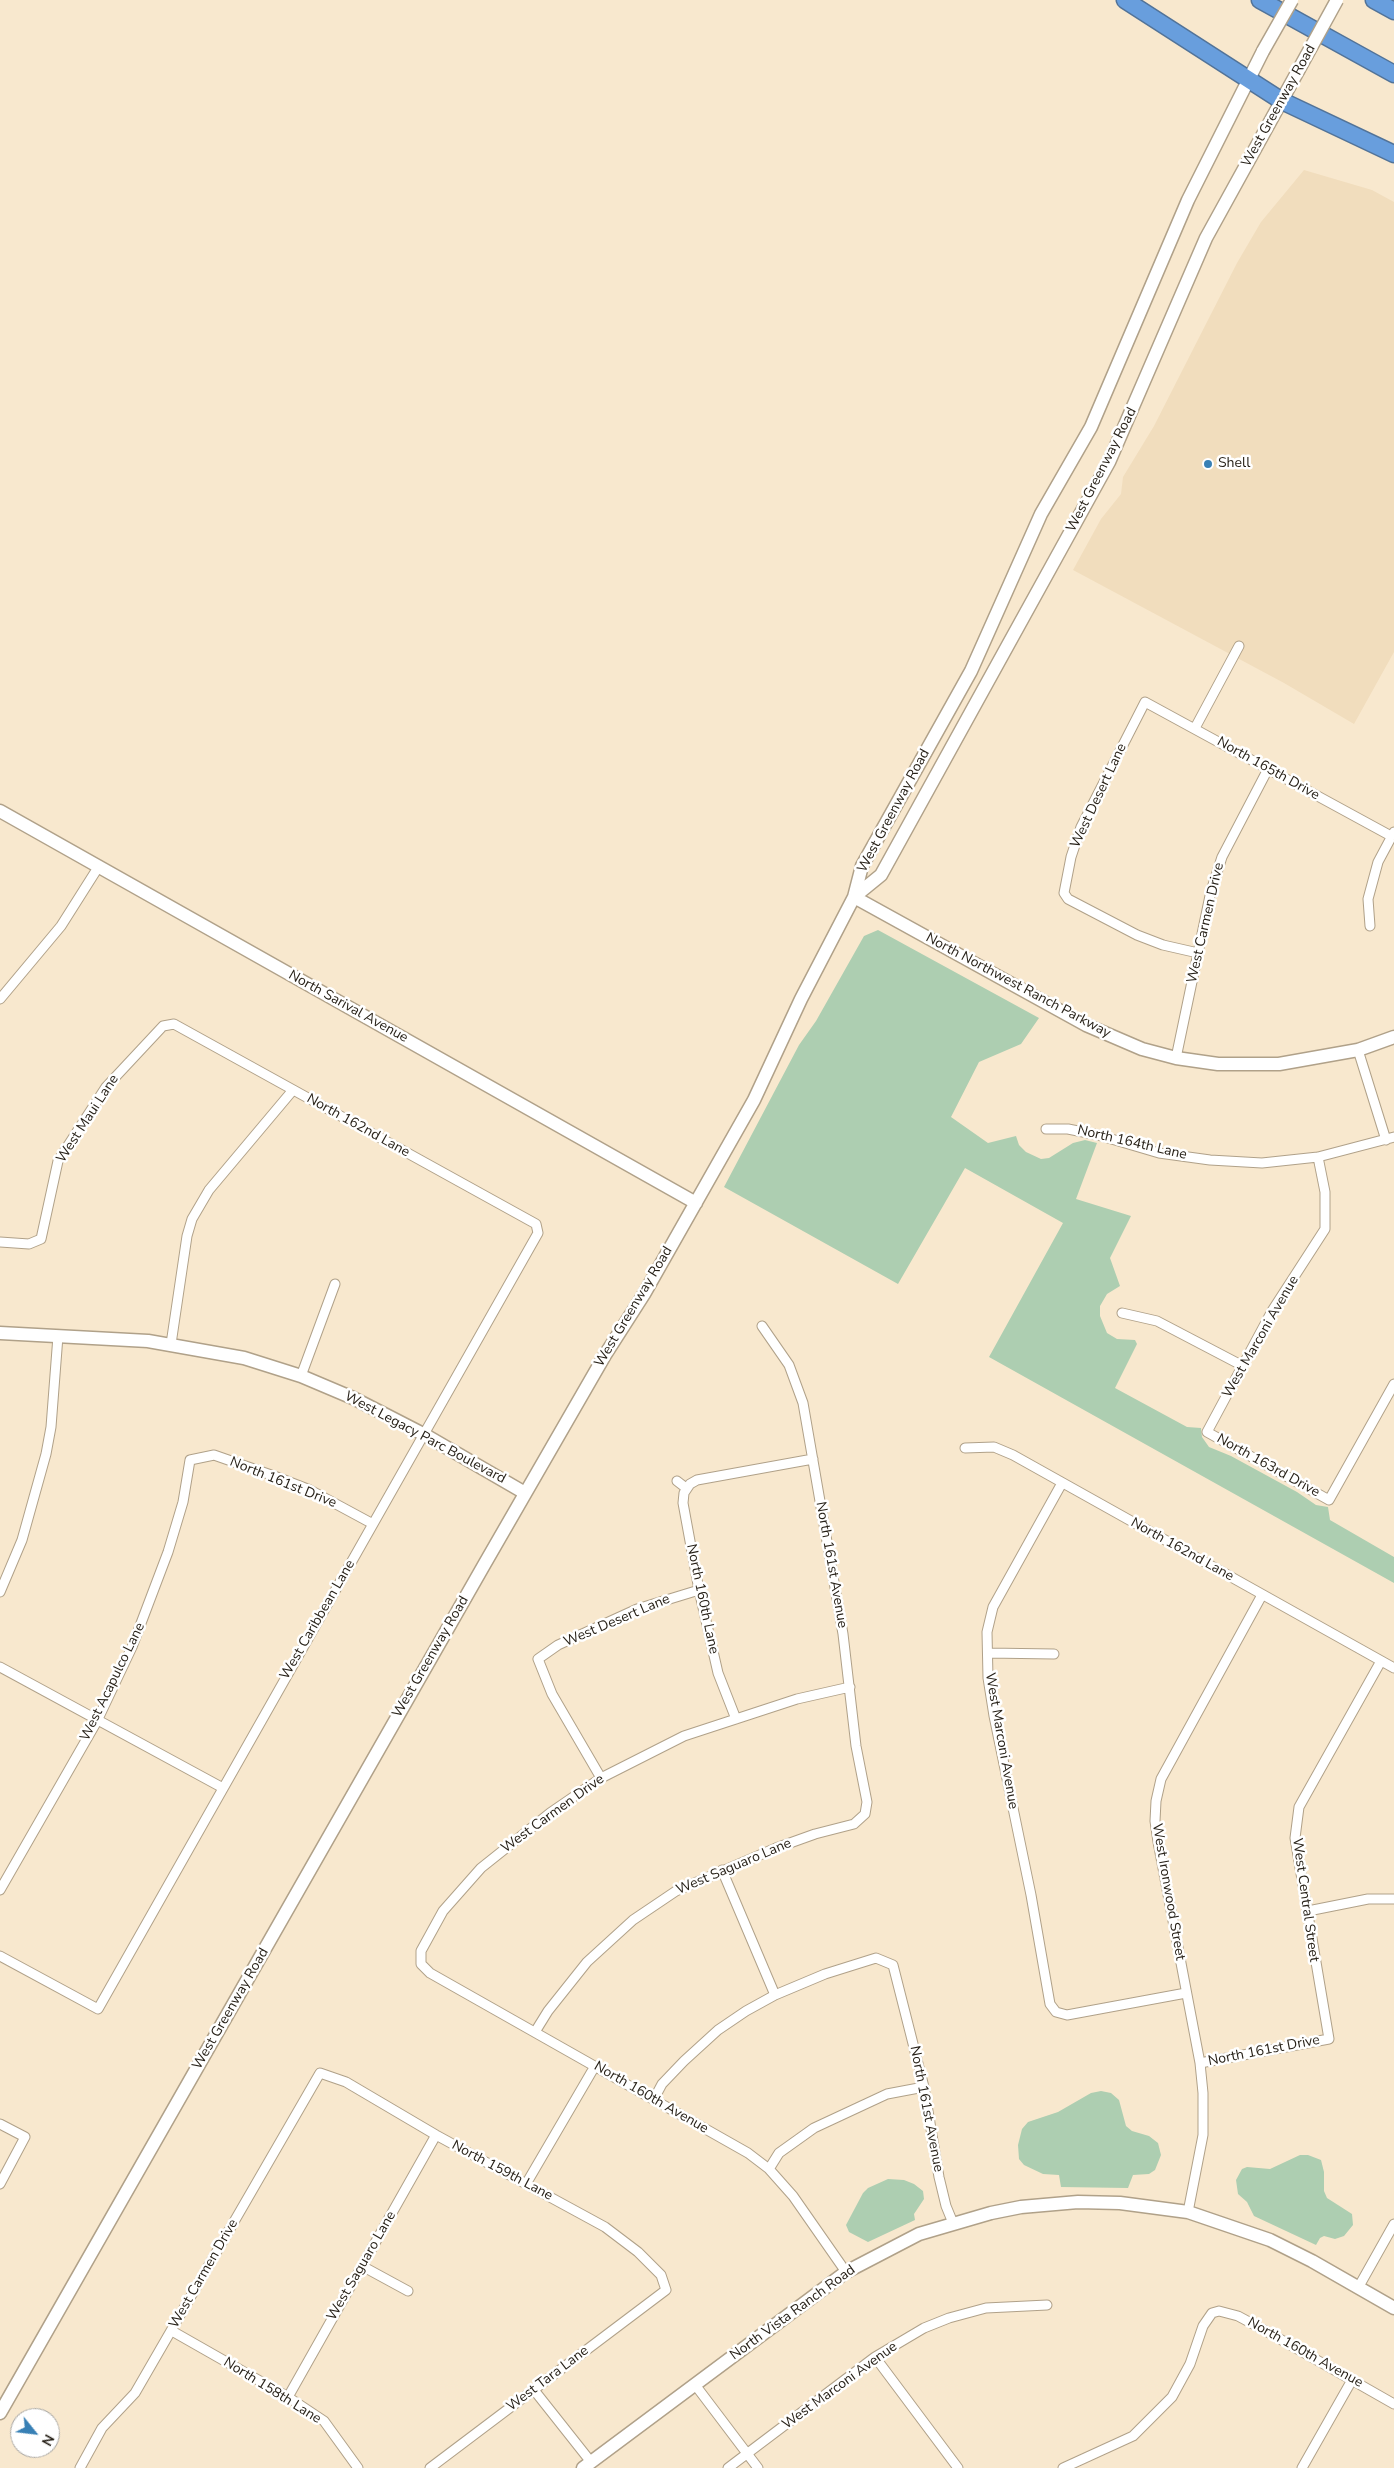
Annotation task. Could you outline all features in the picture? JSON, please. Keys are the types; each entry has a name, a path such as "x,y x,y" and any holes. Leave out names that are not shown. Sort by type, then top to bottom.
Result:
{"highway":[{"path":"1125,0 1246,80 1282,101 1394,154"},
{"path":"1260,0 1394,74"},
{"path":"1374,0 1394,11"}],"main road":[{"name":"West Greenway Road","path":"0,2413 525,1493 696,1203 754,1100 801,999 854,897 862,866 971,670 1040,514 1091,427 1188,200 1246,80 1292,0"},
{"name":"West Greenway Road","path":"854,897 881,875 1110,462 1206,238 1337,0"},
{"name":"North Sarival Avenue","path":"0,811 696,1203"},
{"name":"North Northwest Ranch Parkway","path":"854,897 1086,1025 1142,1049 1176,1058 1218,1064 1279,1064 1358,1050 1394,1037"},
{"name":"West Legacy Parc Boulevard","path":"0,1333 171,1344 244,1358 301,1376 353,1398 425,1435 525,1493"},
{"name":"North Vista Ranch Road","path":"587,2465 696,2386 846,2272 919,2234 953,2223 1021,2207 1078,2202 1130,2204 1188,2212 1270,2240 1394,2308"}],"street":[{"path":"1195,728 1240,646"},
{"name":"North 165th Drive","path":"1145,702 1393,834"},
{"name":"West Desert Lane","path":"1145,702 1081,827 1071,857 1064,893 1068,899 1137,935 1163,945 1198,953"},
{"name":"West Carmen Drive","path":"1176,1058 1211,891 1222,857 1268,769"},
{"path":"1370,926 1368,900 1378,862 1393,834"},
{"path":"0,999 61,926 100,866"},
{"name":"North 162nd Lane","path":"174,1024 536,1224 538,1233"},
{"name":"West Maui Lane","path":"0,1242 30,1244 41,1239 58,1161 106,1087 163,1026 174,1024"},
{"path":"1358,1050 1390,1139"},
{"path":"171,1344 186,1236 192,1219 210,1190 293,1090"},
{"name":"North 164th Lane","path":"1046,1130 1068,1129 1098,1135 1159,1153 1210,1160 1262,1163 1318,1157 1390,1139"},
{"name":"West Marconi Avenue","path":"1208,1432 1272,1311 1325,1229 1325,1192 1318,1157"},
{"name":"West Caribbean Lane","path":"0,1956 98,2009 538,1233"},
{"path":"301,1376 335,1284"},
{"path":"1122,1313 1157,1321 1243,1366"},
{"name":"North 161st Avenue","path":"762,1326 782,1353 798,1387 813,1459 842,1628 856,1746 867,1802 865,1814"},
{"path":"0,1592 22,1540 46,1454 51,1427 58,1336"},
{"name":"North 163rd Drive","path":"1208,1432 1329,1500 1394,1384"},
{"name":"North 162nd Lane","path":"965,1448 994,1447 1394,1668"},
{"name":"North 161st Drive","path":"190,1460 214,1455 310,1490 372,1524"},
{"path":"677,1481 686,1488 697,1480 813,1459"},
{"name":"West Acapulco Lane","path":"0,1890 96,1720 132,1647 150,1602 183,1502 190,1460"},
{"name":"West Marconi Avenue","path":"1062,1483 993,1607 987,1632 988,1678 1005,1777 1031,1895 1050,2004 1056,2012 1067,2016 1186,1993"},
{"name":"North 160th Lane","path":"686,1488 683,1503 699,1590 718,1673 736,1719"},
{"name":"West Desert Lane","path":"601,1778 552,1694 538,1659 558,1645 637,1609 699,1590"},
{"name":"West Ironwood Street","path":"1188,2212 1203,2135 1204,2114 1200,2063 1158,1842 1155,1821 1156,1801 1161,1779 1262,1595"},
{"path":"988,1653 1054,1654"},
{"name":"West Central Street","path":"1329,2039 1295,1838 1299,1807 1381,1661"},
{"path":"0,1667 223,1788"},
{"name":"West Carmen Drive","path":"421,1964 421,1951 443,1911 481,1868 550,1813 601,1778 684,1736 797,1699 850,1687"},
{"name":"West Saguaro Lane","path":"535,2032 548,2011 587,1962 633,1920 676,1891 722,1870 802,1838 854,1824 865,1814"},
{"path":"654,2099 662,2084 678,2066 718,2030 746,2011 775,1995 722,1870"},
{"path":"1308,1910 1368,1900 1394,1899"},
{"name":"North 161st Avenue","path":"775,1995 825,1974 876,1958 893,1965 924,2087 942,2190 953,2223"},
{"name":"North 160th Avenue","path":"421,1964 430,1973 748,2153 769,2169 793,2196 846,2272"},
{"name":"North 161st Drive","path":"1200,2063 1329,2039"},
{"path":"526,2184 595,2066"},
{"name":"West Carmen Drive","path":"80,2468 102,2428 135,2393 320,2073"},
{"name":"North 159th Lane","path":"320,2073 346,2082 436,2135 605,2228 638,2252 661,2275 666,2290"},
{"path":"769,2169 780,2152 814,2128 887,2094 924,2087"},
{"path":"0,2124 25,2137 0,2184"},
{"name":"West Saguaro Lane","path":"288,2397 436,2135"},
{"path":"1358,2288 1394,2224"},
{"path":"362,2266 408,2291"},
{"name":"West Tara Lane","path":"430,2468 666,2290"},
{"name":"West Marconi Avenue","path":"728,2468 875,2357 924,2328 949,2318 1000,2306 1047,2305"},
{"name":"North 160th Avenue","path":"1063,2468 1133,2436 1172,2397 1190,2364 1203,2326 1212,2313 1227,2312 1238,2316 1394,2404"},
{"name":"North 158th Lane","path":"172,2331 288,2397 324,2421 358,2468"},
{"path":"875,2357 958,2468"},
{"path":"1302,2468 1352,2380"},
{"path":"696,2386 758,2468"},
{"path":"534,2390 587,2465"}],"shaded area":[{"path":"1304,170 1372,190 1394,202 1394,652 1354,724 1284,683 1073,570 1101,519 1121,494 1123,477 1154,426 1237,263 1261,222"}],"green space":[{"path":"878,930 1039,1018 1021,1044 979,1062 951,1117 988,1143 1016,1136 1019,1145 1026,1152 1041,1159 1049,1158 1073,1143 1085,1140 1097,1143 1076,1199 1131,1216 1110,1258 1120,1286 1107,1294 1100,1306 1100,1316 1107,1333 1117,1339 1135,1340 1137,1344 1115,1388 1187,1427 1201,1428 1202,1437 1209,1447 1231,1456 1297,1492 1316,1505 1328,1507 1330,1520 1394,1557 1394,1583 989,1357 1063,1223 965,1168 898,1284 724,1187 799,1045 816,1021 864,936"},
{"path":"1101,2091 1111,2093 1119,2100 1126,2126 1132,2131 1149,2136 1158,2143 1161,2155 1155,2170 1149,2174 1133,2175 1128,2188 1061,2187 1059,2175 1043,2174 1024,2165 1019,2159 1018,2145 1022,2129 1028,2122 1058,2112 1091,2093"},
{"path":"1300,2155 1308,2155 1321,2160 1324,2172 1324,2191 1327,2198 1352,2214 1353,2225 1344,2236 1335,2239 1324,2236 1320,2238 1316,2245 1254,2216 1247,2202 1238,2194 1236,2180 1242,2169 1247,2167 1270,2169"},
{"path":"888,2179 904,2180 914,2184 923,2191 924,2199 914,2214 915,2220 868,2242 849,2232 846,2225 863,2193 868,2188"}],"place":[{"name":"Shell","path":"1208,464"}]}
